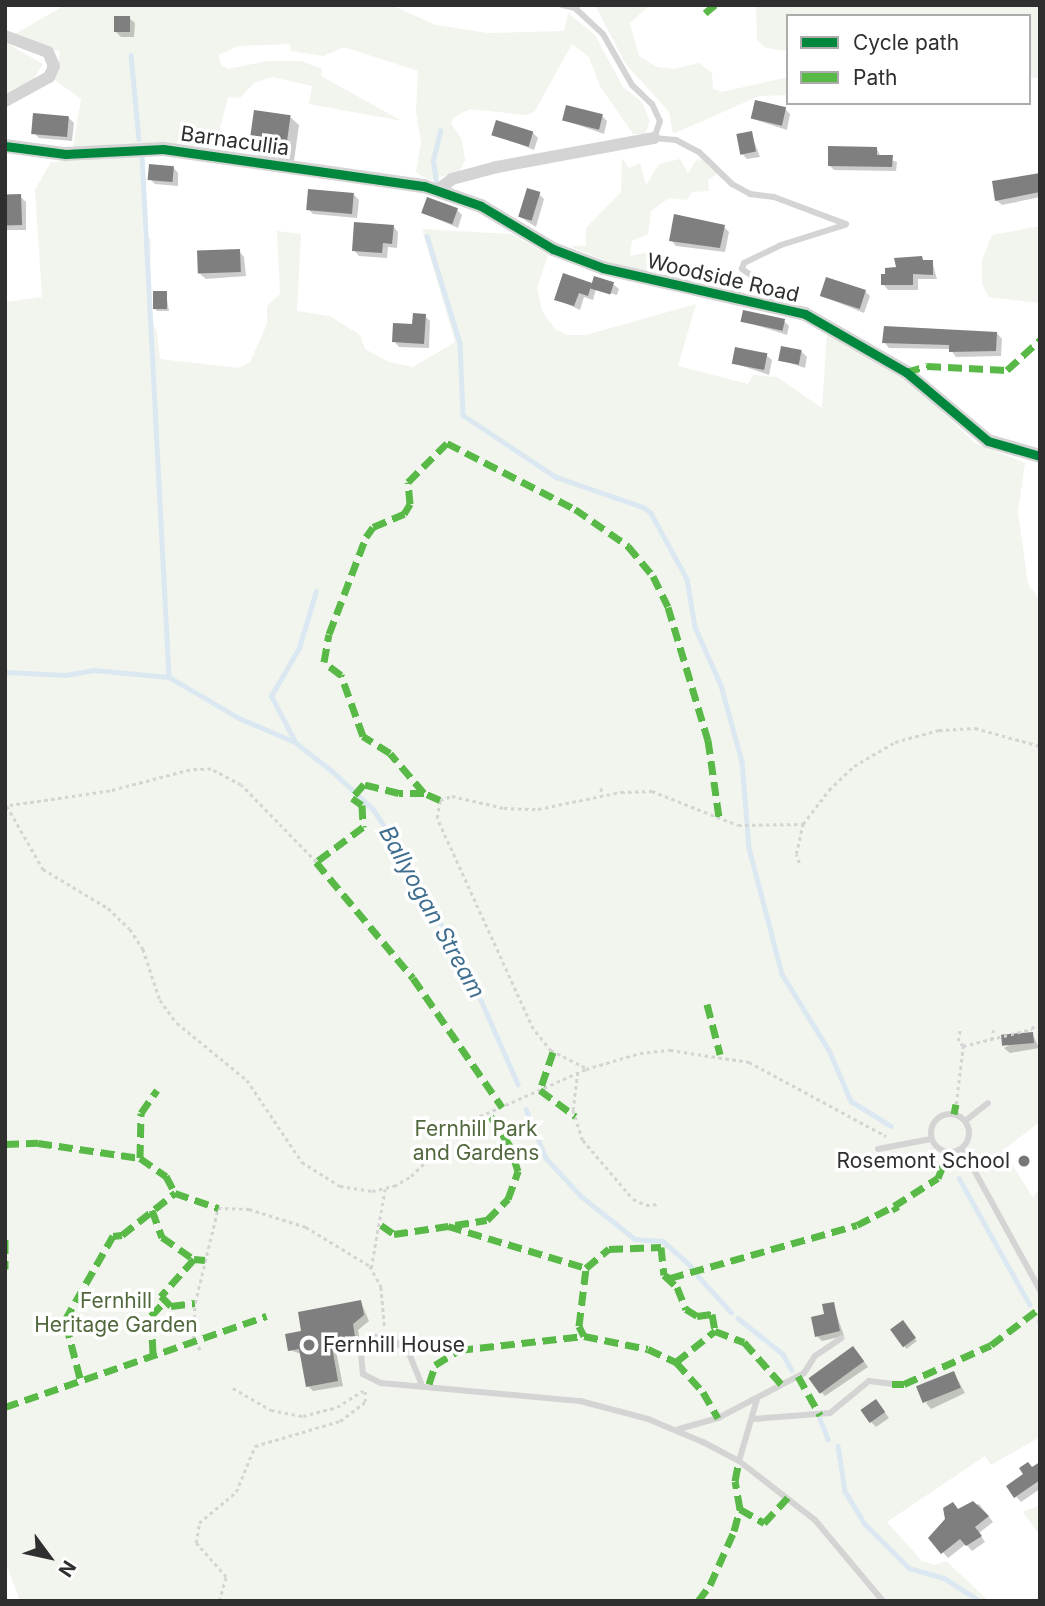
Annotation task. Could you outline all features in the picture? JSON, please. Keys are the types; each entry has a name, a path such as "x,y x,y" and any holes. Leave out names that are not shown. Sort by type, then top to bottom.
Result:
{"street":[{"path":"5,36 48,52 54,66 49,77 5,101"},
{"path":"438,190 452,179 497,167 654,138"},
{"name":"Barnacullia","path":"5,146 65,154 163,149 438,190 457,197"},
{"name":"Woodside Road","path":"457,197 553,249 603,268 805,314 906,372 988,441 1040,457"}],"lane":[{"path":"562,5 576,7 591,19 632,85 652,104 660,121 654,138 676,140 699,152 732,184 750,194 774,197 846,224 802,237 744,264 742,270 772,290 782,307"},
{"path":"965,1121 988,1103"},
{"path":"963,1150 939,1149 931,1139 932,1125 941,1115 954,1114 965,1121 968,1128 963,1150 1040,1290"},
{"path":"878,1149 931,1139"},
{"path":"421,1384 409,1354 385,1336 376,1337 361,1353 363,1374 370,1379 580,1401 677,1430 739,1461 815,1520 883,1601"},
{"path":"677,1430 704,1424 804,1373 815,1356 842,1338"},
{"path":"753,1419 830,1413 869,1381 892,1384"},
{"path":"739,1461 757,1399"}],"path":[{"path":"799,863 796,854 803,824 847,771 908,737 975,729 1040,746"},
{"path":"316,862 241,785 211,769 190,770 110,791 6,805 43,869 108,908 130,929 167,1011 247,1080 302,1163 340,1186 385,1189 411,1176 467,1122 586,1069 640,1053 670,1050 728,1056 764,1069 905,1146"},
{"path":"601,788 603,796"},
{"path":"586,1069 553,1052 533,1029 499,963 436,810 445,796 521,810 628,791 662,793 738,825 757,827 803,824"},
{"path":"963,1046 1032,1029 1035,1023"},
{"path":"960,1030 958,1041 963,1046"},
{"path":"992,1040 993,1030"},
{"path":"957,1104 963,1046"},
{"path":"578,1072 573,1110 583,1140 633,1199 646,1205 658,1204"},
{"path":"371,1268 385,1189"},
{"path":"200,1350 193,1339 195,1303 218,1208 248,1209 306,1227 371,1268 381,1287 385,1336"},
{"path":"219,1601 226,1577 196,1543 199,1523 236,1492 255,1446 340,1421 365,1402 365,1390 370,1379"},
{"path":"233,1388 271,1410 303,1416 337,1407 365,1390"}],"green space":[{"path":"65,5 391,5 436,25 488,33 564,31 568,13 595,35 623,87 642,102 650,121 645,134 633,134 600,86 589,57 572,44 535,111 527,115 470,109 454,117 451,123 462,140 465,160 459,172 429,180 416,172 421,142 416,112 418,71 344,47 324,56 291,51 290,44 239,46 218,55 221,65 228,69 267,61 301,61 322,69 321,76 402,121 309,104 312,86 272,77 254,83 240,98 228,97 215,148 152,143 73,147 81,99 55,80 60,52 15,34"},
{"path":"650,5 630,23 639,56 657,67 674,69 699,63 712,73 713,89 722,92 786,77 786,95 759,96 673,134 669,112 625,63 596,7"},
{"path":"756,5 1040,5 1040,78 1031,78 1031,14 786,14 786,51 766,48 757,40"},
{"path":"5,42 43,64 33,80 5,93"},
{"name":"Fernhill Park and Gardens","path":"142,155 143,238 151,239 149,316 157,332 160,359 239,368 250,362 267,324 267,306 280,294 277,231 301,234 297,311 330,316 360,335 365,349 389,362 413,367 455,342 422,229 512,234 548,255 537,288 542,311 555,329 567,335 586,335 696,304 678,366 748,384 753,375 777,377 822,408 827,333 914,386 975,443 1025,463 1018,512 1028,584 1040,600 1040,1122 1003,1150 1033,1198 1040,1186 1040,1437 991,1465 985,1456 887,1522 922,1561 935,1565 946,1561 989,1601 20,1601 5,1561 5,302 42,297 35,190 51,162"},
{"path":"622,158 629,168 640,163 646,185 659,164 680,159 688,173 697,159 707,161 717,174 708,180 709,191 692,192 687,200 669,198 651,211 648,234 632,241 630,256 654,251 663,275 616,265 569,246 586,246 586,228 621,192"},
{"path":"1040,226 1040,303 989,297 982,284 982,260 992,235"},
{"path":"1040,1505 1040,1536 1023,1512"}],"building":[{"path":"114,16 130,16 130,32 114,32"},
{"path":"755,100 786,107 782,126 751,119"},
{"path":"566,105 603,114 599,130 562,121"},
{"path":"254,110 291,115 285,154 249,149"},
{"path":"33,113 69,116 67,137 31,134"},
{"path":"496,120 533,131 529,147 491,135"},
{"path":"752,131 756,152 740,155 736,134"},
{"path":"828,146 877,147 877,155 893,155 892,167 828,166"},
{"path":"149,164 174,166 173,182 148,180"},
{"path":"1040,173 1040,192 995,201 992,181"},
{"path":"527,188 540,192 532,221 518,217"},
{"path":"308,189 354,193 352,214 306,210"},
{"path":"21,194 22,225 6,226 5,195"},
{"path":"427,197 458,208 452,224 421,213"},
{"path":"674,214 725,225 720,248 669,241"},
{"path":"354,222 394,225 392,244 383,243 382,253 352,251"},
{"path":"240,249 241,272 198,273 197,251"},
{"path":"922,256 923,260 933,260 933,275 913,274 913,285 881,285 881,274 885,274 885,268 896,267 894,258"},
{"path":"563,273 592,283 588,296 579,293 574,306 554,300"},
{"path":"594,276 614,282 610,295 590,288"},
{"path":"826,277 866,290 860,309 820,296"},
{"path":"153,291 167,291 167,309 153,309"},
{"path":"743,310 785,319 783,331 741,322"},
{"path":"413,313 426,314 424,344 392,342 393,323 412,324"},
{"path":"884,326 997,332 996,351 949,352 949,345 882,343"},
{"path":"781,346 802,350 799,365 778,361"},
{"path":"735,347 767,353 764,370 732,364"},
{"path":"1033,1032 1034,1043 1002,1046 1001,1035"},
{"name":"Fernhill House","path":"361,1300 364,1315 353,1324 355,1337 331,1341 338,1381 306,1387 299,1349 288,1351 285,1334 301,1331 298,1312"},
{"path":"834,1302 840,1331 815,1337 811,1317 824,1314 822,1304"},
{"path":"903,1320 916,1338 903,1347 890,1329"},
{"path":"853,1346 864,1361 820,1394 809,1378"},
{"path":"954,1371 961,1388 923,1403 916,1386"},
{"path":"876,1399 885,1412 870,1423 860,1410"},
{"path":"1028,1462 1032,1467 1040,1462 1040,1480 1014,1498 1006,1486 1023,1474 1019,1468"},
{"path":"973,1501 989,1516 975,1527 982,1536 966,1546 960,1539 941,1554 928,1538 945,1519 943,1508 953,1502 958,1509"}],"waterway":[{"path":"131,55 139,139"},
{"path":"436,182 433,160 440,131"},
{"path":"142,155 169,677"},
{"path":"427,236 460,343 463,415 556,477 643,507 651,513 687,579 695,627 721,685 742,762 749,848 782,974 829,1050 851,1101 891,1126"},
{"path":"295,742 271,696 299,648 316,591"},
{"name":"Ballyogan Stream","path":"5,672 66,675 94,670 169,677 239,718 295,742 332,771 373,809 404,855 477,991 518,1084"},
{"name":"Ballyogan Stream","path":"526,1109 546,1158 581,1196 635,1239 663,1241 691,1266"},
{"path":"959,1178 1030,1305"},
{"name":"Ballyogan Stream","path":"698,1276 731,1312"},
{"name":"Ballyogan Stream","path":"738,1318 783,1354 792,1370"},
{"name":"Ballyogan Stream","path":"820,1419 828,1439"},
{"name":"Ballyogan Stream","path":"838,1446 845,1491 864,1523 909,1568 944,1578 980,1601"}],"marked path":[{"path":"705,13 715,5"},
{"path":"906,372 927,366 1007,370 1040,340"},
{"path":"424,793 390,753 363,736 341,675 324,662 329,634 366,537 373,527 404,514 410,504 408,482 447,443 575,509 628,546 653,576 668,607 708,740 719,817"},
{"path":"440,800 424,793 399,793 364,784 352,798 362,805 363,827 316,862 413,978 502,1107"},
{"path":"707,1004 720,1054"},
{"path":"553,1052 540,1090 575,1116"},
{"path":"140,1158 141,1113 157,1090"},
{"path":"954,1114 956,1104"},
{"path":"455,1225 487,1220 508,1199 518,1171 510,1146 488,1112"},
{"path":"5,1144 38,1143 140,1158 166,1176 175,1193"},
{"path":"897,1211 894,1206 938,1178 949,1151"},
{"path":"80,1378 65,1320 113,1236 122,1235 175,1193 218,1208"},
{"path":"664,1275 670,1278 857,1225 894,1206"},
{"path":"152,1210 162,1237 194,1259 205,1260"},
{"path":"381,1225 394,1234 448,1226 586,1268 609,1249 661,1247 664,1275 677,1287 686,1309 697,1316 712,1314 715,1331"},
{"path":"5,1239 5,1269"},
{"path":"194,1259 161,1296 171,1306 195,1303"},
{"path":"584,1336 579,1326 586,1268"},
{"path":"153,1353 151,1316 163,1303"},
{"path":"892,1384 904,1384 991,1345 1040,1308"},
{"path":"5,1407 267,1316"},
{"path":"676,1362 715,1331 744,1342 782,1385"},
{"path":"429,1384 435,1365 459,1350 584,1336 648,1349 676,1362 703,1392 718,1418"},
{"path":"798,1376 820,1415"},
{"path":"698,1601 710,1585 734,1531 740,1509 735,1481 739,1461"},
{"path":"740,1509 764,1523 788,1497"}],"cycle path":[{"path":"5,146 65,154 163,149 424,186 481,206 553,249 603,268 805,314 906,372 988,441 1040,456"}],"place":[{"name":"Rosemont School","path":"1024,1161"},
{"name":"Fernhill House","path":"309,1345"}],"park label":[{"name":"Fernhill Heritage Garden","path":"116,1313"}]}
